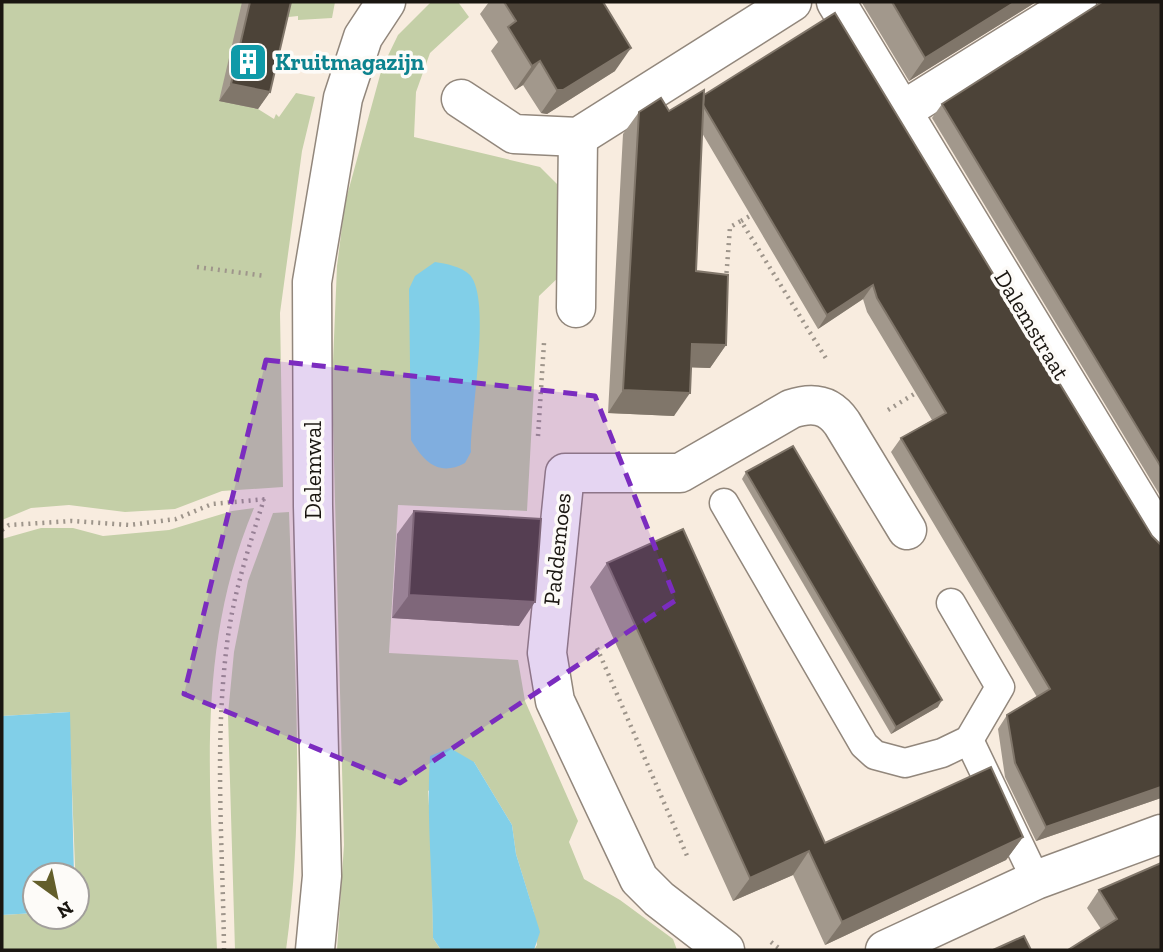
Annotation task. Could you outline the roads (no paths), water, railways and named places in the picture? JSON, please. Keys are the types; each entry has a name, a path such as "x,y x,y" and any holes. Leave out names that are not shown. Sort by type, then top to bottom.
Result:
{"street":[{"name":"Dalemwal","path":"315,950 322,876 313,506 312,282 343,98 363,37 386,2"},
{"path":"461,99 514,134 578,137 792,2"},
{"name":"Dalemstraat","path":"836,2 1161,539"},
{"path":"902,111 1077,2"},
{"path":"576,309 578,137"},
{"name":"Paddemoes","path":"725,950 659,899 639,879 555,701 547,653 565,472 680,473 791,409 807,404 820,405 836,414 907,530"},
{"path":"885,950 1036,880 1161,835"}],"lane":[{"path":"724,503 864,745 875,755 905,763 942,753 969,740 1000,687 951,603"},
{"path":"969,740 1036,880"}],"water":[{"path":"435,262 458,267 470,275 476,289 479,308 480,333 471,452 465,463 447,468 440,468 427,461 411,440 409,289 415,276"},
{"path":"70,712 74,861 21,861 21,914 2,915 2,716"},
{"path":"450,748 474,762 512,825 516,854 540,932 534,950 441,950 433,938 430,756"}],"place":[{"name":"Kruitmagazijn","path":"248,62"}]}
